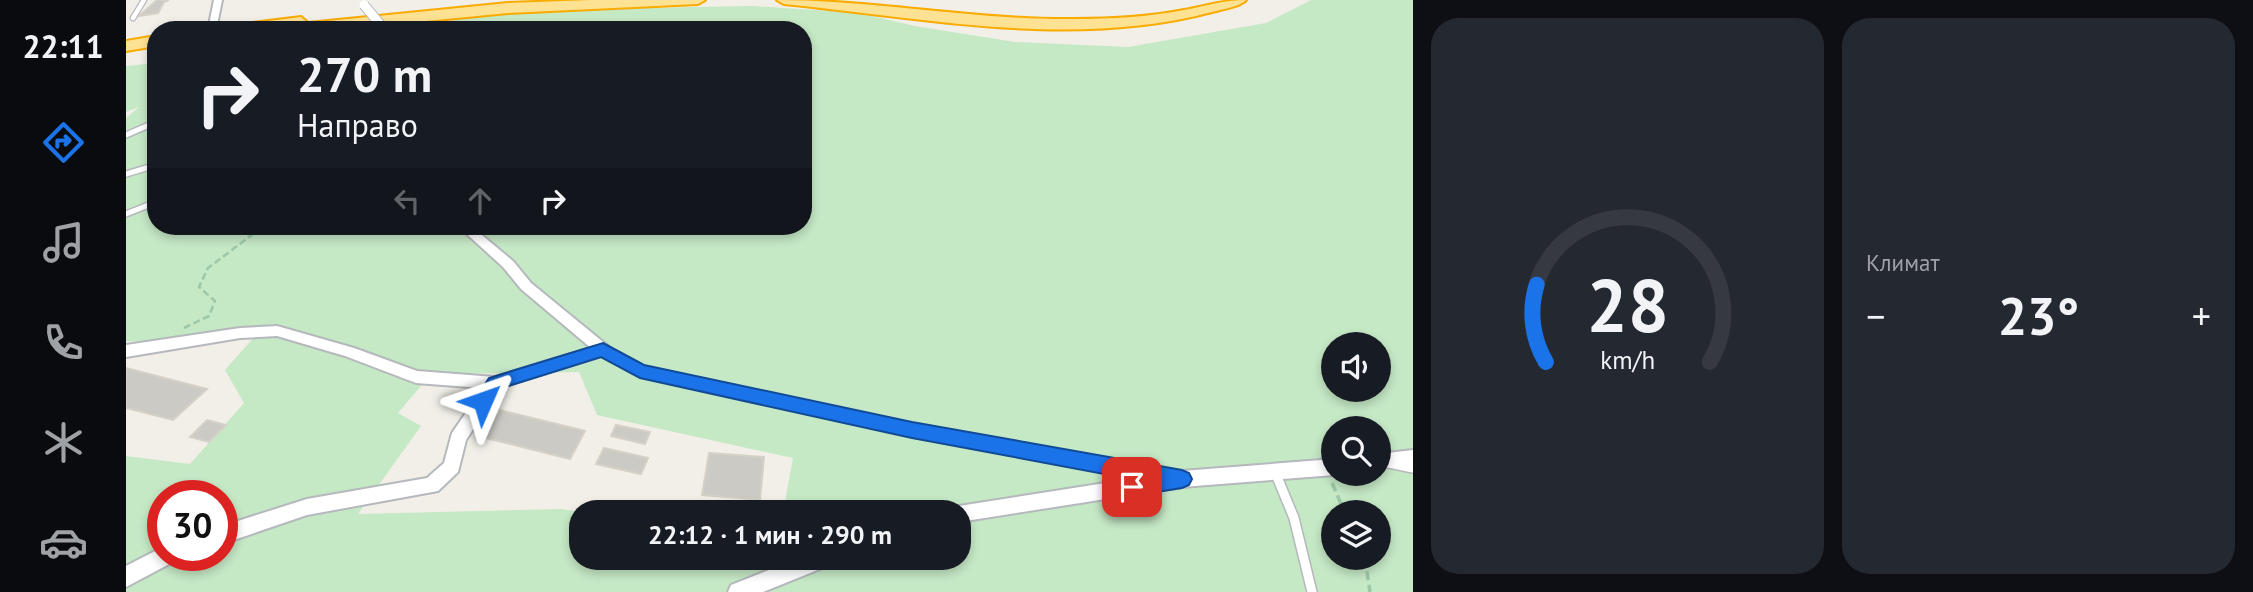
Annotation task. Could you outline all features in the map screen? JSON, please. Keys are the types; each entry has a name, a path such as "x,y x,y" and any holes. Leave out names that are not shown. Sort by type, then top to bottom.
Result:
{"highway":[{"path":"322,21 486,4 561,0"},
{"path":"375,21 508,8 698,0"},
{"path":"784,0 976,18 1053,22 1158,17 1199,11 1240,0"},
{"path":"835,0 1005,15 1094,16 1171,9 1212,0"},
{"path":"126,46 147,42"},
{"path":"126,52 147,48"}],"street":[{"path":"214,21 218,0"},
{"path":"362,2 378,21"},
{"path":"474,235 508,264 526,286 603,350"},
{"path":"126,351 240,333 277,331 349,352 416,377 495,383 603,350"},
{"path":"238,530 307,507 432,485 452,467 458,439 495,383"},
{"path":"1391,460 1413,457"},
{"path":"971,512 1182,479 1321,468"},
{"path":"126,577 147,565"},
{"path":"738,592 793,570"}],"lane":[{"path":"133,19 144,0"},
{"path":"126,135 147,126"},
{"path":"126,174 147,168"},
{"path":"126,214 147,206"},
{"path":"603,350 640,371 912,430 1182,479"},
{"path":"1391,463 1413,468"},
{"path":"1275,471 1294,519 1312,592"}],"path":[{"path":"179,330 209,316 215,300 199,287 208,268 251,235"},
{"path":"1367,570 1370,592"}],"green space":[{"path":"1311,0 1413,0 1413,592 126,592 126,456 190,464 244,403 225,370 264,326 164,343 126,341 126,118 139,107 126,112 126,66 147,64 147,235 812,235 812,21 450,21 485,15 588,9 753,6 859,13 915,26 1015,42 1128,47 1266,23","holes":["579,372 597,415 793,458 785,500 971,500 971,570 569,570 569,510 358,514 421,426 398,413 431,374"]}],"building":[{"path":"157,0 169,0 164,2 158,13 139,16"},
{"path":"126,368 207,389 173,420 126,408"},
{"path":"500,410 585,431 570,459 482,437"},
{"path":"207,420 226,425 209,442 190,437"},
{"path":"616,425 650,432 645,444 611,436"},
{"path":"604,448 648,458 641,474 596,464"},
{"path":"709,453 764,457 760,500 702,495"}],"route":[{"path":"483,401 495,383 563,360 603,350 640,371 912,430 1182,479 1132,487"}]}
